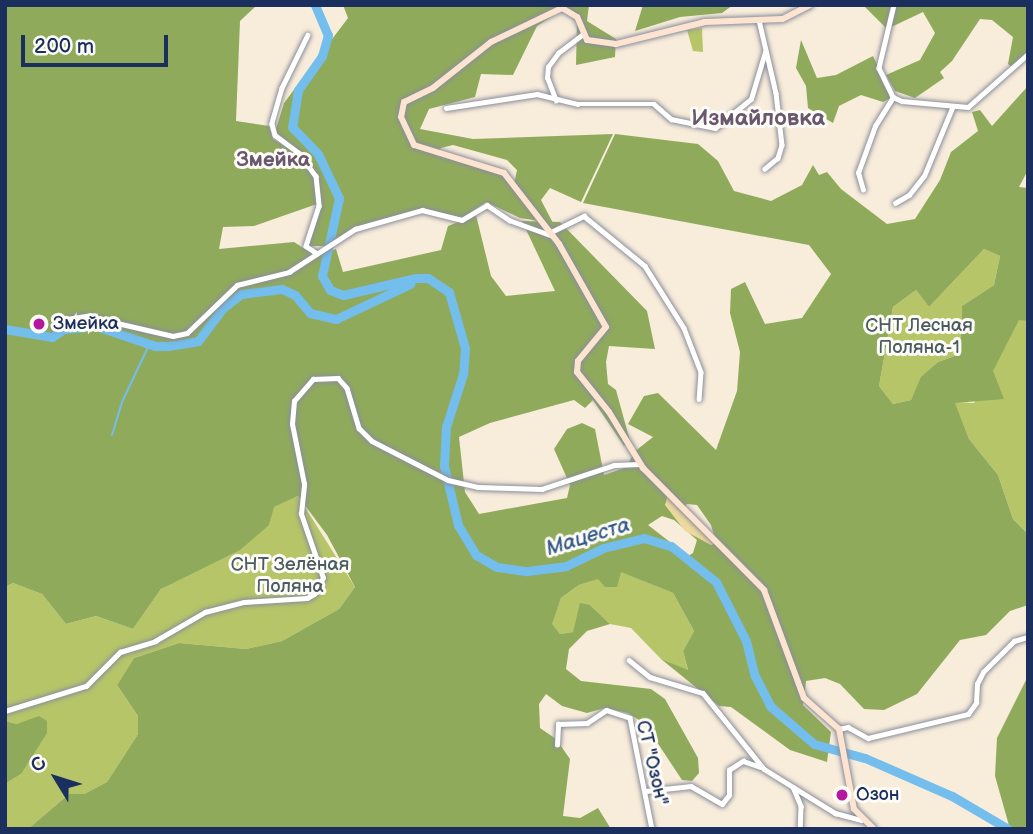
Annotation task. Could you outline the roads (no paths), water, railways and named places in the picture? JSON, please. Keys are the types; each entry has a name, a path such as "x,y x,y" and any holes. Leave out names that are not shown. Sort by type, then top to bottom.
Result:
{"street":[{"path":"810,5 782,19 683,26 616,44 599,45 582,35 572,12 562,8 491,42 433,88 404,102 400,110 407,137 414,145 504,173 552,234 606,327 578,361 577,372 609,412 640,464 764,590 804,698 839,729 851,800 861,820"},
{"path":"893,97 879,68 894,5"},
{"path":"759,20 776,93 782,145 778,158 765,169"},
{"path":"308,35 282,88 272,124 275,135 299,153 316,176 318,214 306,246 319,251"},
{"path":"556,101 547,78 548,67 558,53 582,35"},
{"path":"446,108 537,94 556,101 654,104 671,119 699,128 715,128 751,99 765,52"},
{"path":"893,97 952,108 968,107 1019,65 1028,54"},
{"path":"1019,65 1028,66"},
{"path":"863,190 858,173 874,126 893,97"},
{"path":"895,203 909,195 924,176 952,108"},
{"path":"53,327 67,319 87,316 173,336 187,334 237,285 289,272 319,251 329,249 355,229 422,210 462,220 488,205 509,220 552,234 584,216 645,266 684,328 701,372 699,399"},
{"path":"5,711 86,687 120,652 155,641 205,612 244,602 307,598 314,594 323,578 301,514 304,484 292,424 294,401 313,379 338,378 348,388 359,428 372,440 431,474 448,480 478,487 549,488 614,465 640,464"},
{"path":"839,729 848,727 868,738 968,714 976,703 977,684 983,672 1014,641 1028,637"},
{"path":"629,660 650,677 703,693 764,769"},
{"name":"СТ \"Озон\"","path":"557,746 558,724 587,723 606,710 625,715 632,722 652,829"},
{"path":"646,791 691,786 722,804 729,795 729,770 743,761 764,769 835,813 861,820 874,829"},
{"path":"793,786 801,806 800,829"}],"waterway":[{"name":"Мацеста","path":"315,5 328,35 322,56 298,90 292,127 318,154 339,198 322,276 330,290 343,295 416,278 428,278 449,292 465,348 463,374 446,427 444,466 458,525 476,555 497,567 527,571 566,566 603,548 644,538 671,546 716,582 746,641 755,676 770,706 814,744 865,758 952,796 1008,829"},
{"path":"5,329 52,337 64,329 96,326 155,346 168,346 198,341 223,308 241,294 282,289 295,295 310,313 336,319 410,284"},
{"path":"112,435 122,402 150,343"}],"place":[{"name":"Змейка","path":"39,324"},
{"name":"Озон","path":"842,795"}],"district":[{"name":"Измайловка","path":"758,118"},
{"name":"Змейка","path":"273,160"}],"park label":[{"name":"СНТ Лесная Поляна-1","path":"919,337"},
{"name":"СНТ Зелёная Поляна","path":"290,576"}]}
